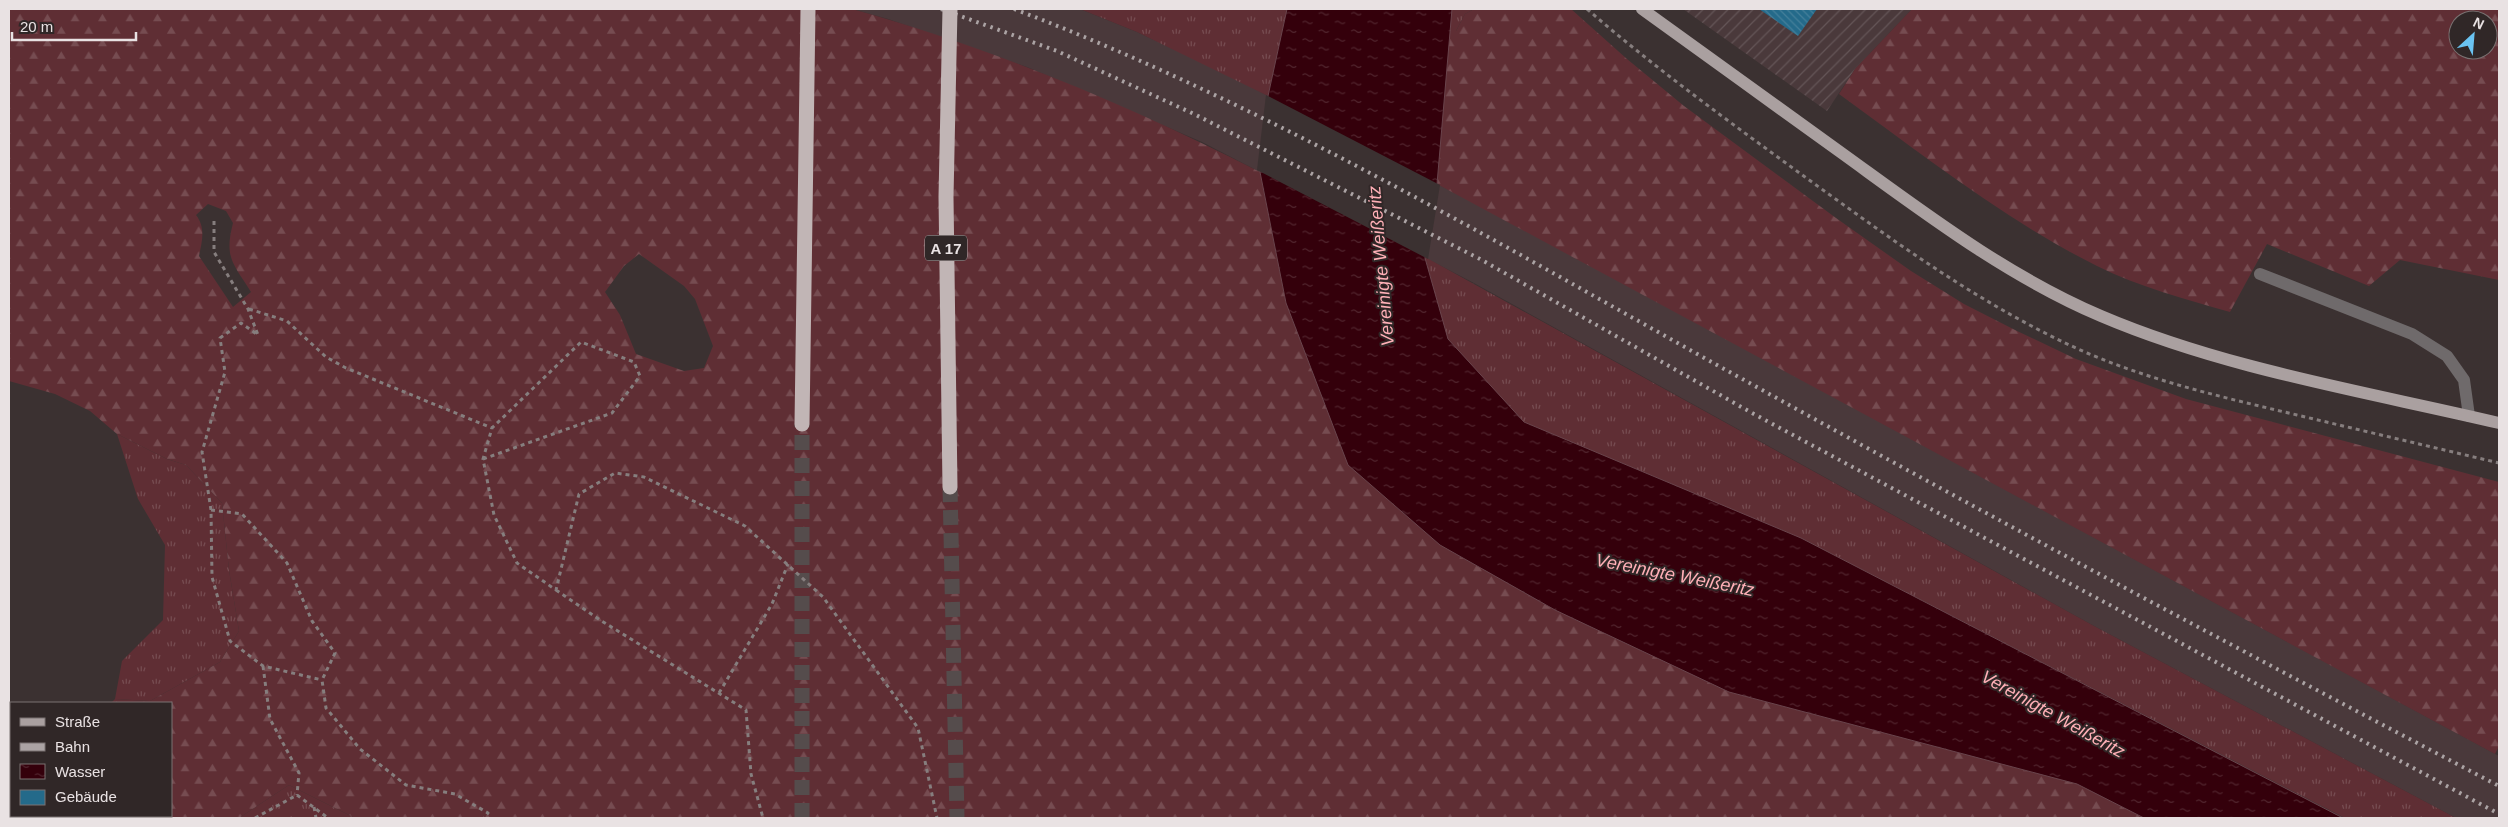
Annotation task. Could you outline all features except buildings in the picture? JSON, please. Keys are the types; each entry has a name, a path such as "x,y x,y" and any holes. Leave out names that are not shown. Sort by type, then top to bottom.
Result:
{"highway":[{"path":"802,424 808,9"},
{"name":"A 17","path":"950,9 946,197 950,487"}],"main road":[{"path":"1642,9 1927,215 2036,285 2101,316 2175,344 2232,360 2499,424"}],"lane":[{"path":"2260,274 2412,334 2447,356 2464,380 2469,416"}],"path":[{"path":"214,221 214,252 248,309 258,335 241,323 220,338 225,372 202,452 211,510 212,577 230,641 263,666 322,680"},
{"path":"248,309 287,321 326,357 346,368 492,428"},
{"path":"483,459 612,413 640,376 634,362 581,342 492,428 483,459 494,515 517,563 600,620 746,710 752,774 763,818"},
{"path":"556,590 579,494 615,473 644,477 745,526 823,597 918,728 937,818"},
{"path":"211,510 242,514 287,563 312,621 335,653 322,680 326,708 360,749 406,785 455,794 488,813 484,818"},
{"path":"719,693 772,604 788,564"},
{"path":"263,666 270,719 299,772 297,795"},
{"path":"297,795 328,818"},
{"path":"255,818 297,795"},
{"path":"314,807 316,818"}],"shaded area":[{"path":"852,9 1080,9 1137,32 1224,73 1474,203 2499,756 2499,818 2456,818 2094,626 1472,282 1202,142 1027,67 888,19"},
{"path":"1683,9 1912,9 1855,69 1827,111"}],"green space":[{"path":"9,9 852,9 956,41 1060,80 1162,124 1260,172 1286,303 1348,465 1440,545 1555,610 1729,692 2077,784 2144,818 355,818 289,785 239,818 10,818 172,817 172,702 112,702 115,699 150,701 220,662 239,631 229,570 222,503 186,465 167,459 117,434 90,411 55,394 9,381","holes":["208,204 226,211 233,223 229,244 232,260 251,292 233,307 199,256 202,230 196,215","639,254 684,286 695,299 713,346 704,368 684,371 636,354 620,315 605,292 624,266"]},
{"path":"1080,9 1287,9 1268,96 1137,32"},
{"path":"1452,9 1474,9 1465,14 1456,31 1449,31"},
{"path":"1474,9 1571,9 1684,106 1911,271 1964,304 2076,359 2186,399 2499,482 2499,746 2495,754 1437,184 1449,31 1456,31 1465,14"},
{"path":"1912,9 2499,9 2499,280 2400,260 2369,286 2267,244 2230,312 2129,280 2063,248 1997,207 1933,163 1839,94 1855,69"},
{"path":"1425,257 2094,626 2456,818 2345,818 1801,538 1524,422 1447,339"},
{"path":"117,434 167,459 186,465 222,503 229,570 239,631 220,662 150,701 115,699 122,661 163,620 165,545 138,499"},
{"path":"289,785 355,818 239,818"}],"water":[{"name":"Vereinigte Weißeritz","path":"1287,9 1452,9 1437,184 1425,258 1448,339 1524,422 1801,538 2343,818 2144,818 2077,784 1729,692 1555,610 1440,545 1348,465 1286,303 1260,172 1268,96"}],"pier":[{"path":"1266,95 1440,185 1428,259 1257,170"}],"tunnel":[{"path":"802,424 802,818"},
{"path":"950,487 957,818"}],"railway":[{"path":"941,9 1057,51 1194,114 1480,259 1752,413 2499,814"},
{"path":"1014,9 1112,49 1208,92 1395,186 1947,492 2499,786"}]}
